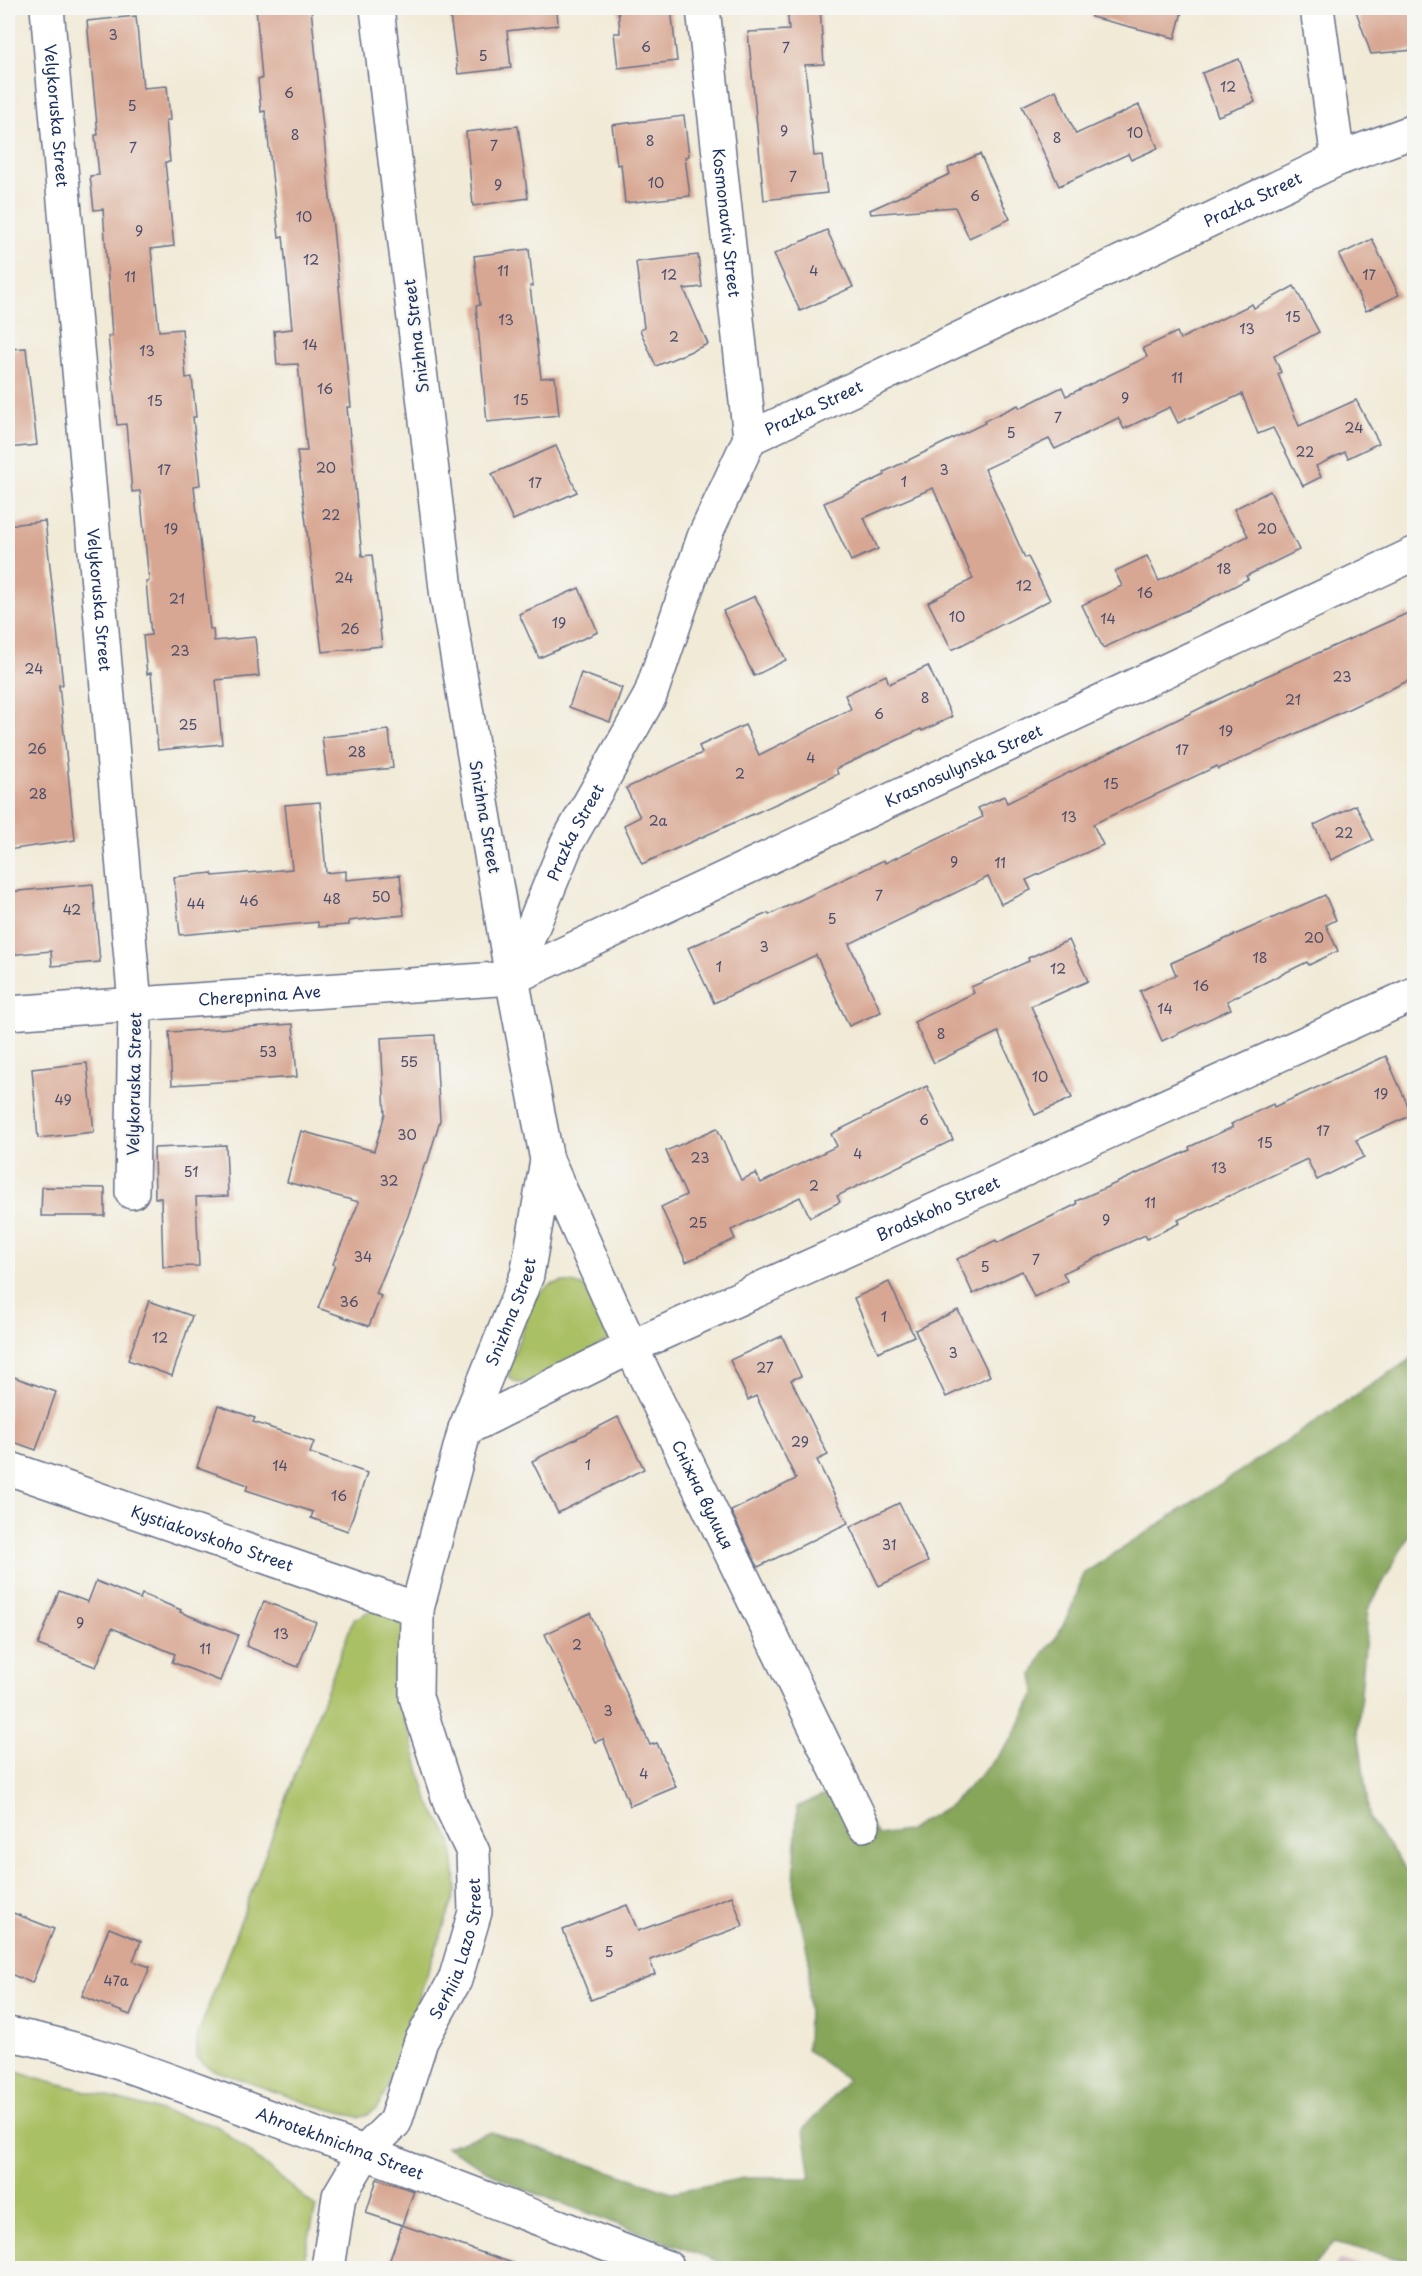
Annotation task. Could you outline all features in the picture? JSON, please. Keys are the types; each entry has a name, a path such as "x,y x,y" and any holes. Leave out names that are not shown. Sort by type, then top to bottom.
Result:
{"street":[{"name":"Velykoruska Street","path":"47,8 135,1004 132,1192"},
{"name":"Snizhna Street","path":"377,8 447,597 512,978 547,1160 527,1275 465,1429 417,1609"},
{"name":"Kosmonavtiv Street","path":"704,8 750,438"},
{"path":"1317,8 1338,159"},
{"name":"Prazka Street","path":"512,978 567,843 650,696 704,537 750,438 1338,159 1414,131"},
{"name":"Krasnosulynska Street","path":"512,978 1414,554"},
{"name":"Cherepnina Ave","path":"8,1013 512,978"},
{"name":"Brodskoho Street","path":"465,1429 631,1347 1414,994"},
{"name":"Сніжна вулиця","path":"547,1160 631,1347 863,1825"},
{"name":"Kystiakovskoho Street","path":"8,1468 417,1609"},
{"name":"Serhiia Lazo Street","path":"328,2268 339,2196 365,2152 395,2122 421,2041 455,1980 475,1912 473,1852 451,1806 416,1697 417,1609"},
{"name":"Ahrotekhnichna Street","path":"8,2034 51,2041 172,2082 365,2152 668,2268"}],"shaded area":[{"path":"1340,2260 1372,2268 1333,2268"}],"green space":[{"path":"562,1282 580,1285 589,1292 607,1328 609,1340 532,1382 517,1383 509,1377 509,1367 535,1297 550,1285"},
{"path":"1414,1357 1414,1526 1368,1610 1358,1730 1370,1821 1414,1879 1414,2263 1334,2242 1312,2268 736,2268 513,2185 446,2147 491,2132 672,2192 745,2178 811,2178 804,2129 848,2080 807,2050 809,1959 794,1891 797,1807 845,1786 878,1835 907,1831 953,1803 1011,1740 1035,1693 1033,1675 1043,1654 1058,1635 1074,1603 1083,1574"},
{"path":"373,1609 404,1620 407,1636 404,1713 428,1801 451,1840 457,1889 387,2089 377,2108 358,2117 307,2103 211,2069 197,2058 197,2037 353,1620"},
{"path":"8,2070 217,2126 316,2207 302,2268 8,2268"}],"building":[{"path":"256,8 311,8 351,407 347,407 362,556 372,555 382,646 322,652 297,451 307,451 298,364 277,365 274,331 292,329 283,236 279,237 265,111 261,112 258,79 262,79"},
{"path":"449,8 557,8 558,25 507,31 511,68 458,74"},
{"path":"618,8 671,8 677,61 618,68 614,33 620,33"},
{"path":"787,8 820,8 824,64 805,65 814,156 822,155 827,193 764,200 748,32 789,30"},
{"path":"1092,8 1183,8 1175,38 1091,17"},
{"path":"1355,8 1414,8 1414,50 1371,54"},
{"path":"136,16 143,88 167,86 170,120 166,120 170,162 165,162 174,246 151,249 159,331 182,329 186,378 192,377 196,417 193,417 200,485 194,486 210,629 213,629 214,641 255,637 259,676 216,680 222,744 158,750 151,673 147,674 143,636 151,635 146,582 149,581 140,491 132,492 126,424 117,425 108,336 112,336 103,209 94,210 90,176 99,175 95,135 98,135 87,21"},
{"path":"1239,59 1255,102 1218,116 1202,73"},
{"path":"1056,90 1076,134 1139,105 1158,148 1131,160 1128,154 1059,186 1022,106"},
{"path":"684,116 689,156 685,157 690,196 625,203 621,164 617,165 612,125"},
{"path":"518,126 528,198 473,206 466,132"},
{"path":"980,154 1010,219 969,238 955,207 871,214 870,210 950,174 948,168"},
{"path":"827,230 853,287 800,311 774,254"},
{"path":"1372,239 1399,295 1366,311 1339,255"},
{"path":"529,249 533,286 530,286 541,378 555,377 559,415 487,422 476,306 480,305 474,256"},
{"path":"698,255 702,287 684,289 708,344 656,366 640,330 644,328 636,262"},
{"path":"1294,286 1319,332 1274,356 1281,372 1278,374 1299,426 1356,400 1379,443 1348,458 1345,452 1316,466 1321,477 1303,486 1273,428 1258,434 1242,394 1178,423 1170,407 1124,429 1118,418 1055,449 1049,439 985,469 1025,558 1028,557 1050,600 952,650 928,602 973,579 933,488 864,518 878,549 851,561 824,503 885,475 884,472 1018,405 1020,408 1062,387 1066,396 1147,357 1143,348 1177,332 1180,339 1252,304 1254,308"},
{"path":"26,348 37,445 8,448 8,349"},
{"path":"556,446 577,492 513,520 492,474"},
{"path":"1270,491 1299,550 1246,576 1248,579 1194,607 1103,648 1082,605 1122,586 1115,571 1147,556 1159,581 1248,536 1234,509"},
{"path":"45,521 63,685 59,685 75,840 8,850 8,525"},
{"path":"579,588 598,632 539,658 519,614"},
{"path":"755,596 786,660 754,676 723,611"},
{"path":"1408,613 1414,627 1414,678 1289,737 1218,769 1217,766 1093,824 1103,845 1026,880 1031,890 1001,904 988,877 849,944 881,1012 849,1026 816,955 714,1003 688,948 768,913 769,915 884,860 885,863 983,817 978,808 1004,796 1007,803 1262,678"},
{"path":"928,666 952,717 836,769 838,774 789,798 642,864 624,825 640,817 626,788 702,753 699,746 745,725 759,755 851,709 845,695 886,675 889,684"},
{"path":"581,673 622,688 610,722 569,707"},
{"path":"389,730 393,768 327,775 322,737"},
{"path":"320,802 326,873 346,871 346,880 400,875 404,915 349,921 349,925 318,927 318,922 180,935 174,877 292,869 285,805"},
{"path":"1356,805 1373,840 1331,860 1314,825"},
{"path":"93,884 100,962 52,966 51,951 8,955 8,892"},
{"path":"1325,895 1336,920 1326,925 1338,951 1309,965 1307,962 1227,1001 1231,1009 1162,1041 1140,991 1176,975 1171,963"},
{"path":"1069,940 1088,981 1031,1006 1072,1098 1035,1115 998,1032 934,1063 914,1022 974,993 971,987"},
{"path":"293,1024 297,1077 172,1085 169,1032"},
{"path":"435,1035 440,1120 408,1216 376,1294 381,1296 369,1326 318,1308 335,1265 333,1264 359,1202 287,1182 301,1131 374,1151 385,1114 381,1038"},
{"path":"1386,1056 1412,1115 1356,1140 1364,1157 1317,1180 1307,1159 1178,1220 1180,1223 1147,1239 1145,1235 1063,1273 1067,1281 1034,1297 1022,1271 973,1294 957,1259 996,1240 997,1243 1077,1204 1076,1201 1190,1150 1189,1147 1233,1127 1231,1124 1273,1104 1274,1107"},
{"path":"87,1063 94,1132 38,1138 32,1069"},
{"path":"927,1086 953,1140 837,1196 840,1202 810,1217 800,1197 731,1230 735,1239 686,1262 661,1207 686,1195 666,1151 717,1128 741,1180 756,1173 761,1183 837,1146 831,1134"},
{"path":"226,1145 228,1196 196,1197 199,1266 163,1267 161,1198 155,1198 154,1148"},
{"path":"42,1187 105,1188 105,1216 41,1216"},
{"path":"889,1282 914,1336 878,1352 854,1298"},
{"path":"149,1301 192,1316 172,1376 128,1360"},
{"path":"958,1310 990,1376 946,1397 915,1330"},
{"path":"782,1336 801,1376 791,1380 828,1455 817,1460 848,1523 758,1567 731,1511 796,1479 756,1396 748,1400 730,1360"},
{"path":"8,1375 56,1392 36,1450 8,1440"},
{"path":"218,1405 255,1418 253,1422 314,1442 310,1453 367,1473 348,1531 311,1518 313,1512 246,1490 248,1485 197,1467"},
{"path":"618,1417 644,1469 558,1513 532,1461"},
{"path":"899,1503 928,1562 879,1586 850,1527"},
{"path":"96,1581 140,1599 142,1594 238,1635 220,1681 172,1662 175,1654 112,1628 96,1667 38,1645 59,1591 88,1602"},
{"path":"264,1601 316,1622 298,1667 246,1646"},
{"path":"590,1613 650,1745 657,1743 676,1787 630,1806 603,1739 595,1742 545,1634"},
{"path":"732,1896 743,1926 650,1960 655,1974 591,2000 563,1930 627,1905 638,1931"},
{"path":"8,1911 54,1929 32,1983 8,1973"},
{"path":"109,1928 141,1941 133,1961 150,1967 130,2015 82,1996"},
{"path":"377,2179 414,2191 402,2225 366,2213"},
{"path":"402,2225 515,2264 514,2268 387,2268"}]}
